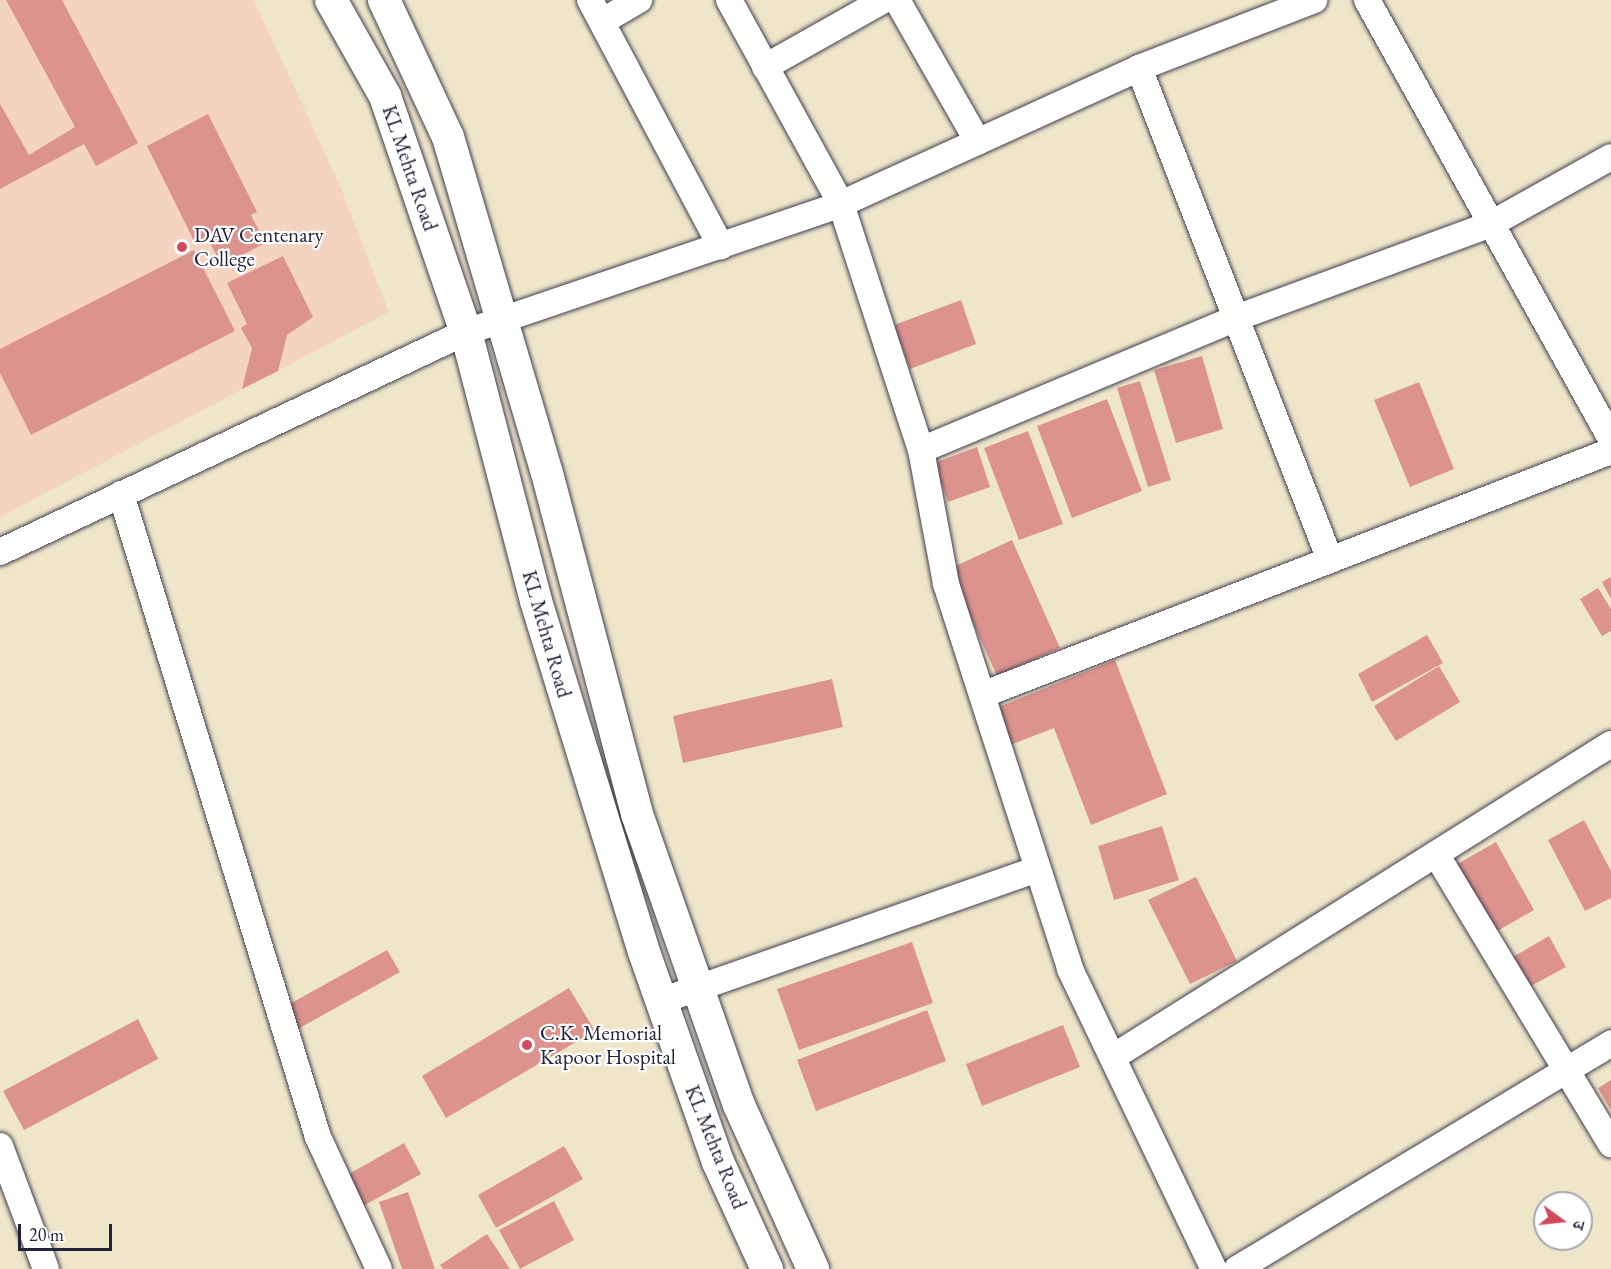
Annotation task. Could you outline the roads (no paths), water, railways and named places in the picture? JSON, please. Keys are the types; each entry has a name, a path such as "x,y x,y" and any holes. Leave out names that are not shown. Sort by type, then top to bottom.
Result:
{"street":[{"name":"KL Mehta Road","path":"332,0 385,96 466,332 536,601 661,1001 718,1162 767,1269"},
{"name":"KL Mehta Road","path":"384,0 448,137 547,473 637,814 739,1105 813,1269"},
{"path":"639,0 597,11 721,246"},
{"path":"729,0 840,204 921,450 946,584 1070,969 1214,1269"},
{"path":"765,67 884,0"},
{"path":"897,0 978,142"},
{"path":"0,552 466,332 501,318 721,246 840,204 1139,68 1314,0"},
{"path":"1367,0 1611,439"},
{"path":"1139,68 1330,560"},
{"path":"921,450 1236,318 1491,224 1611,157"},
{"path":"982,695 1611,451"},
{"path":"121,494 318,1137 379,1269"},
{"path":"1113,1057 1611,744"},
{"path":"1436,854 1611,1144"},
{"path":"661,1001 1038,869"},
{"path":"1237,1269 1611,1043"},
{"path":"0,1146 46,1269"}],"place":[{"name":"DAV Centenary College","path":"182,247"},
{"name":"C.K. Memorial Kapoor Hospital","path":"527,1045"}]}
